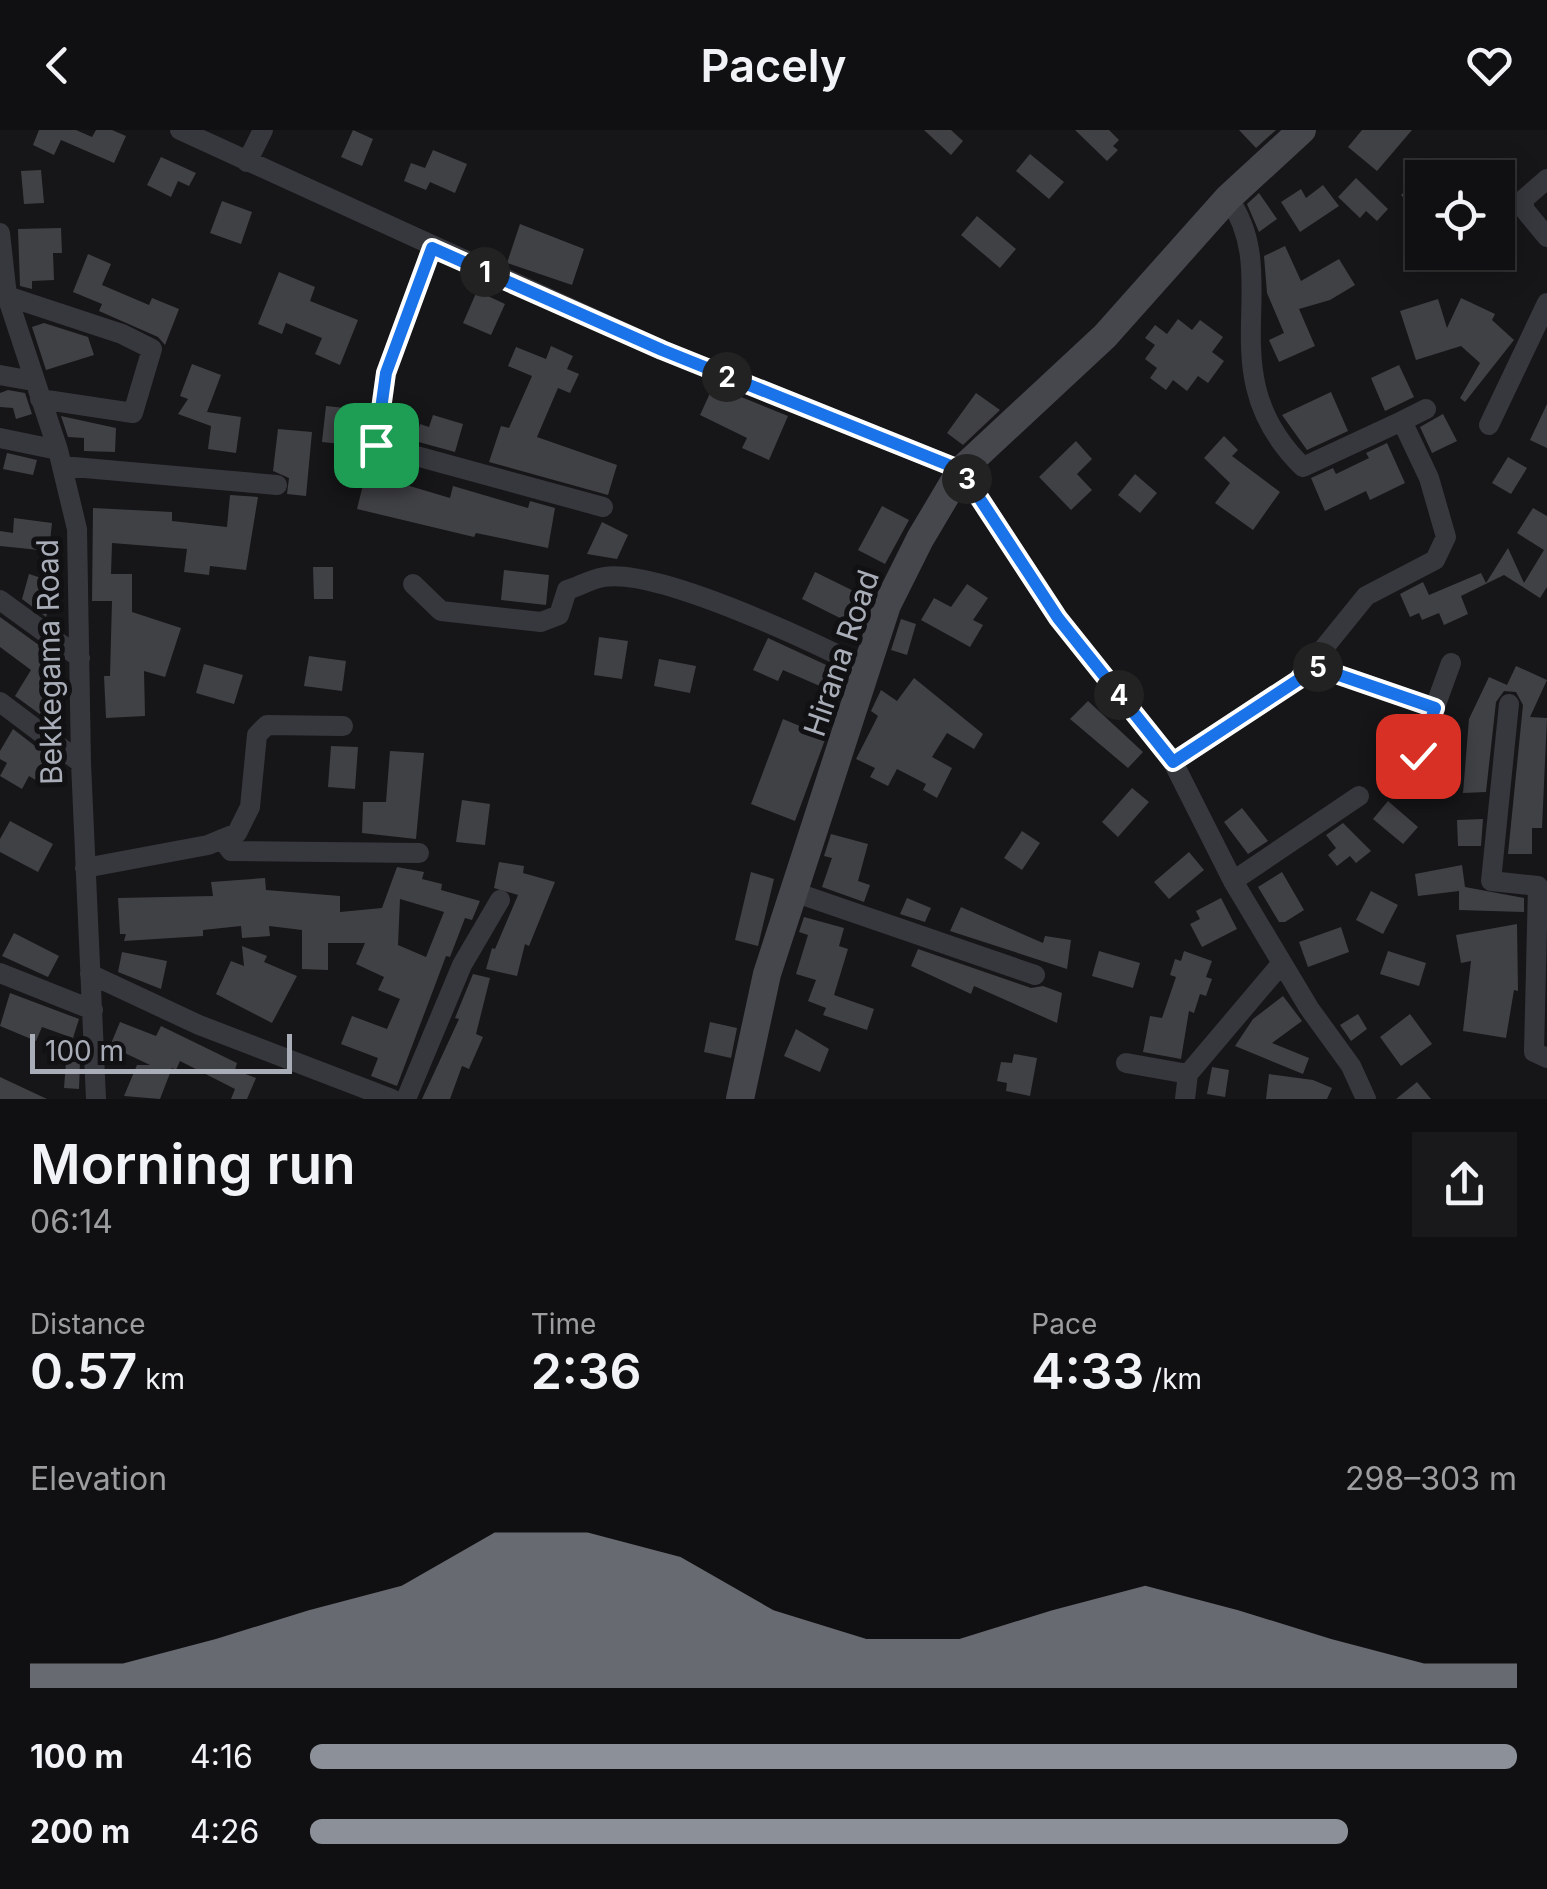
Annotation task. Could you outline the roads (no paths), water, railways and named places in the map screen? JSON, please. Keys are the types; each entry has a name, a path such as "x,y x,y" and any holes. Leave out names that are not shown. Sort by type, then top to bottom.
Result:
{"street":[{"path":"180,130 662,350 961,470 1058,618 1173,762 1233,882 1350,1066 1366,1099"},
{"path":"248,162 264,130"},
{"name":"Hirana Road","path":"740,1099 767,974 887,605 961,470 1105,336 1228,198 1302,130"},
{"path":"1547,179 1524,199 1524,209 1547,237"},
{"path":"1228,198 1248,236 1250,367 1262,415 1287,451 1303,467 1426,410"},
{"name":"Bekkegama Road","path":"0,234 7,296 60,458 77,529 81,763 96,1099"},
{"path":"432,248 386,373 376,445 602,506"},
{"path":"0,374 36,390 133,413 152,350 122,334 7,296"},
{"path":"1489,426 1547,303"},
{"path":"1173,762 1298,680 1366,596 1435,560 1443,550 1446,537 1429,478 1402,422"},
{"path":"0,438 60,458 278,484"},
{"path":"413,584 441,612 541,622 559,615 567,590 607,576 640,582 789,631 869,670"},
{"path":"0,600 80,658"},
{"path":"1418,756 1451,662"},
{"path":"1310,665 1435,708"},
{"path":"0,702 81,763"},
{"path":"1510,704 1491,882 1538,886 1534,1052 1547,1058"},
{"path":"86,868 238,833 250,806 257,735 267,725 343,726"},
{"path":"1233,882 1359,796"},
{"path":"222,839 230,850 418,852"},
{"path":"794,892 1036,974"},
{"path":"406,1099 462,965 500,900"},
{"path":"1185,1099 1188,1074 1282,963"},
{"path":"0,973 93,1010"},
{"path":"90,974 198,1025 392,1099"},
{"path":"1126,1064 1188,1074"}]}
